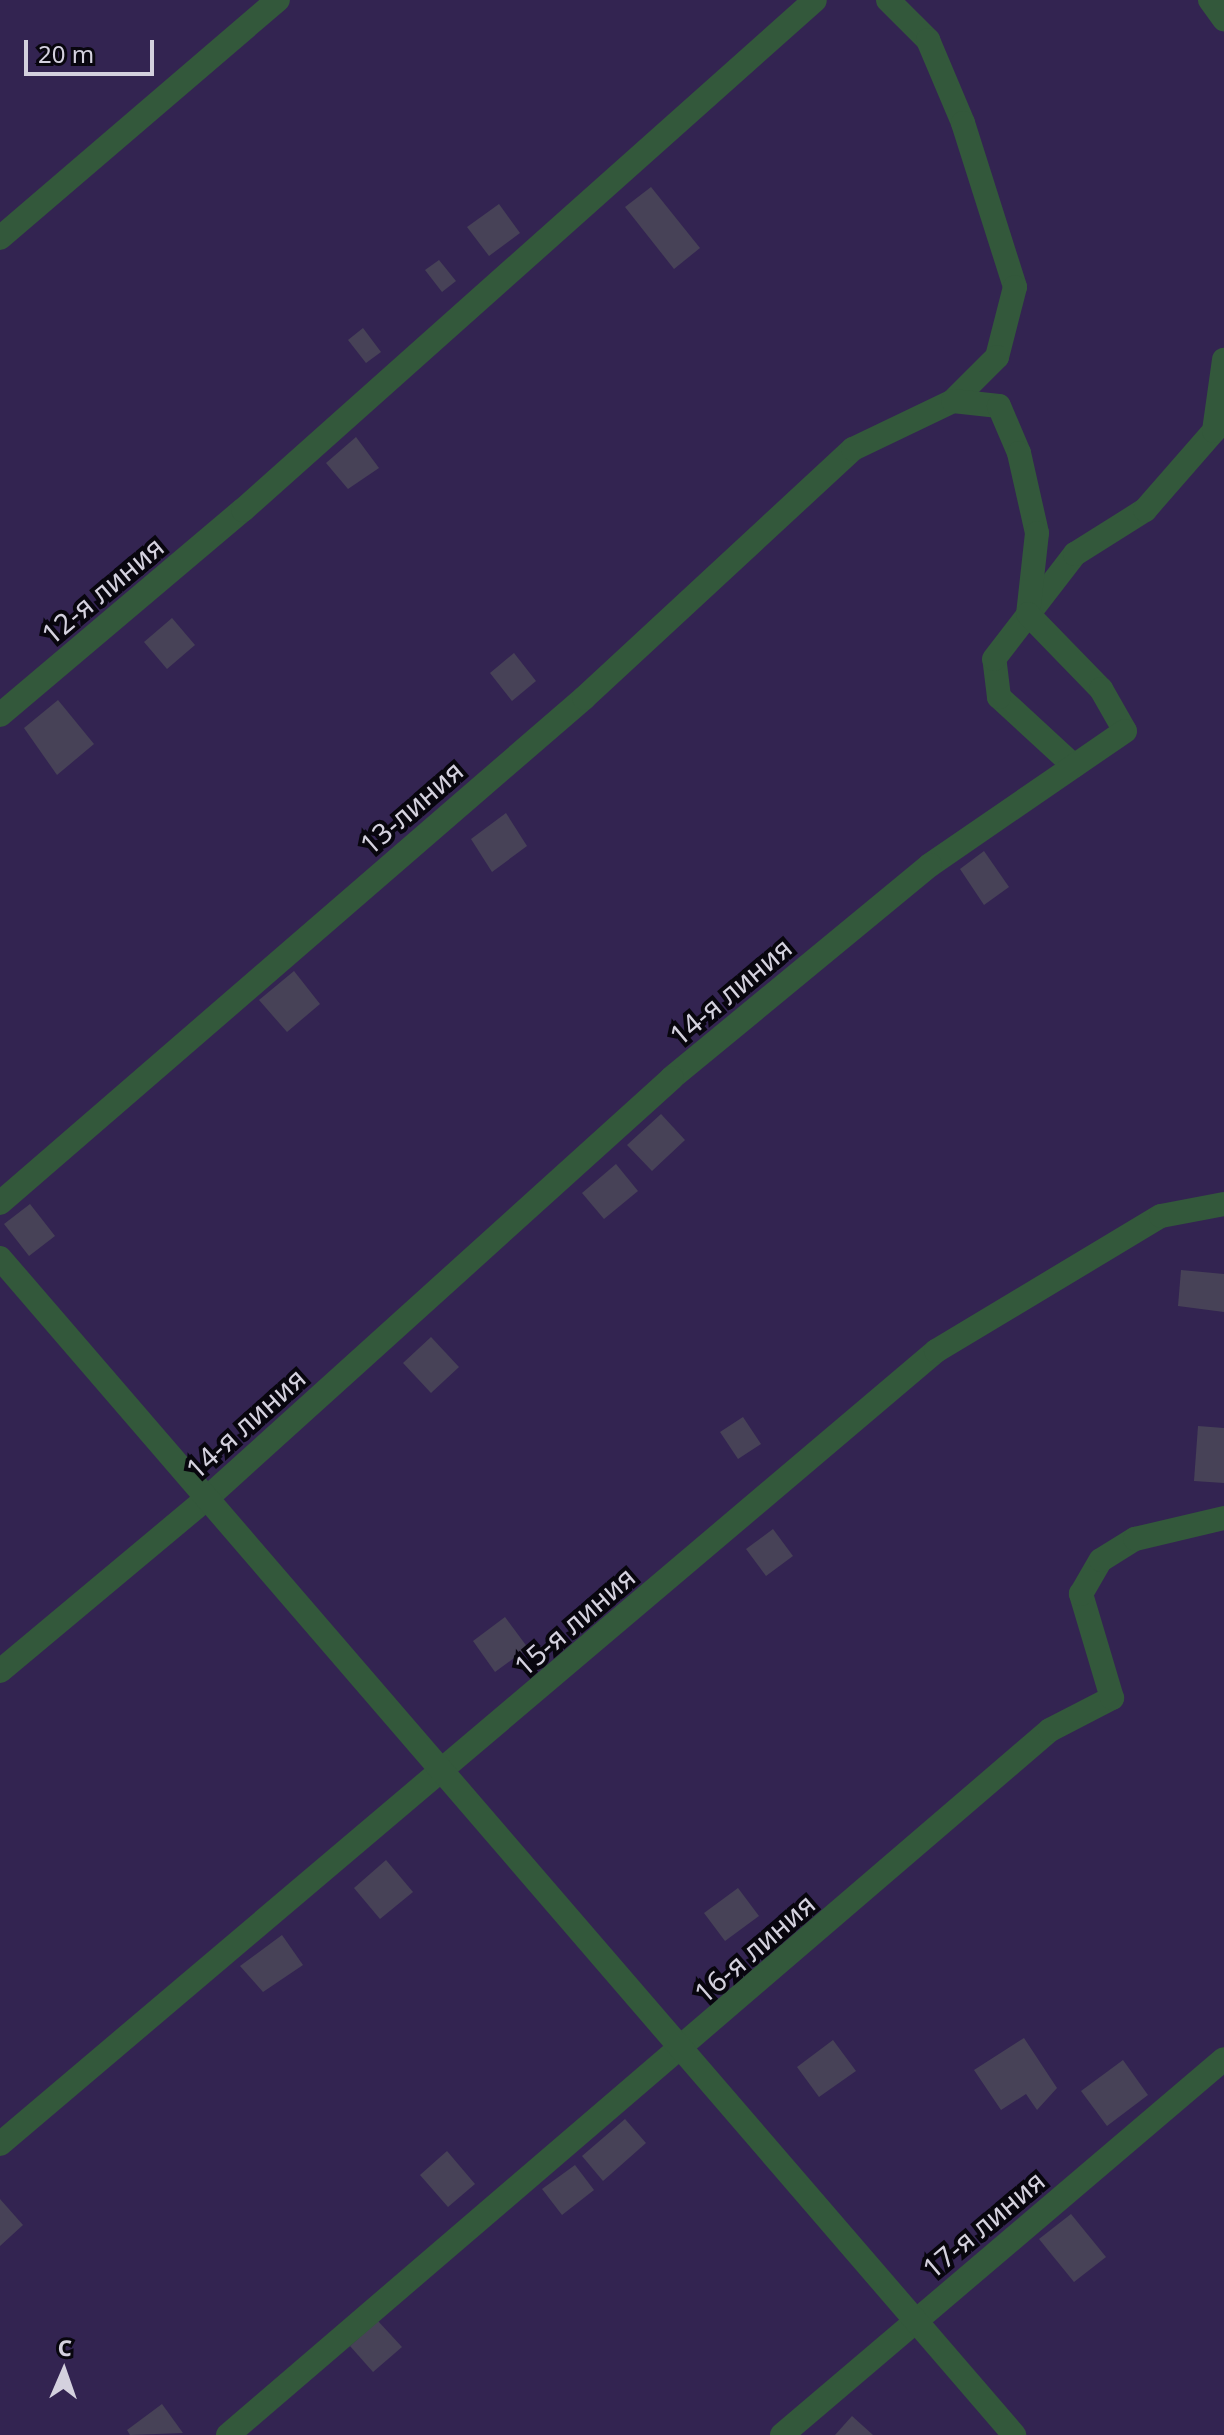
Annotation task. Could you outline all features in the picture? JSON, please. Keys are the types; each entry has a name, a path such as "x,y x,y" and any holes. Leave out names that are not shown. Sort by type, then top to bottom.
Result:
{"street":[{"path":"0,238 278,0"},
{"name":"12-я линия","path":"0,715 243,510 815,0"},
{"path":"888,0 928,40 973,152 1015,287 997,357 953,401"},
{"path":"1210,0 1224,19"},
{"path":"1074,766 999,697 994,659 1075,554 1145,510 1214,431 1224,360"},
{"path":"953,401 999,406 1019,453 1037,533 1028,614"},
{"name":"13-линия","path":"0,1203 584,698 853,449 953,401"},
{"name":"14-я линия","path":"0,1671 206,1499 672,1078 930,865 1125,731 1101,689 1028,614"},
{"name":"15-я линия","path":"0,2144 440,1776 936,1351 1161,1216 1224,1204"},
{"path":"0,1258 440,1776 917,2319 1014,2435"},
{"name":"16-я линия","path":"228,2435 681,2052 1050,1730 1112,1698 1081,1594 1101,1560 1135,1539 1224,1518"},
{"name":"17-я линия","path":"782,2435 1224,2059"}],"shaded area":[{"path":"0,0 1224,0 1224,2435 0,2435"}],"building":[{"path":"651,187 700,248 674,269 625,207"},
{"path":"499,204 520,233 489,256 467,227"},
{"path":"439,260 456,281 442,292 425,270"},
{"path":"363,328 381,352 366,363 348,340"},
{"path":"356,437 379,468 348,489 326,463"},
{"path":"172,618 195,645 167,669 144,642"},
{"path":"514,653 536,681 512,701 490,673"},
{"path":"58,700 94,744 57,775 24,728"},
{"path":"506,813 527,846 492,872 471,839"},
{"path":"984,851 1009,887 984,905 960,869"},
{"path":"294,971 320,1004 287,1032 259,1000"},
{"path":"661,1114 685,1140 652,1171 627,1145"},
{"path":"616,1164 638,1191 604,1219 582,1193"},
{"path":"30,1204 55,1236 29,1256 4,1224"},
{"path":"1181,1270 1224,1274 1224,1312 1178,1306"},
{"path":"431,1337 459,1367 431,1393 403,1363"},
{"path":"743,1417 761,1444 738,1459 720,1432"},
{"path":"1198,1426 1224,1428 1224,1483 1194,1481"},
{"path":"773,1529 793,1556 766,1576 746,1549"},
{"path":"505,1617 528,1648 495,1672 473,1641"},
{"path":"386,1860 413,1892 380,1919 354,1888"},
{"path":"738,1888 759,1916 725,1941 704,1913"},
{"path":"282,1935 303,1965 263,1992 240,1966"},
{"path":"1024,2038 1057,2088 1037,2110 1026,2094 1001,2110 974,2070"},
{"path":"833,2040 856,2071 819,2097 797,2067"},
{"path":"1123,2060 1148,2095 1107,2126 1081,2091"},
{"path":"625,2119 646,2143 603,2181 582,2156"},
{"path":"447,2151 475,2184 448,2207 420,2175"},
{"path":"575,2165 594,2190 562,2215 542,2189"},
{"path":"0,2199 23,2225 0,2246"},
{"path":"1071,2214 1106,2257 1074,2282 1039,2239"},
{"path":"378,2321 402,2347 373,2372 350,2346"},
{"path":"162,2404 183,2433 130,2435 127,2430"},
{"path":"852,2416 873,2435 835,2435"}]}
